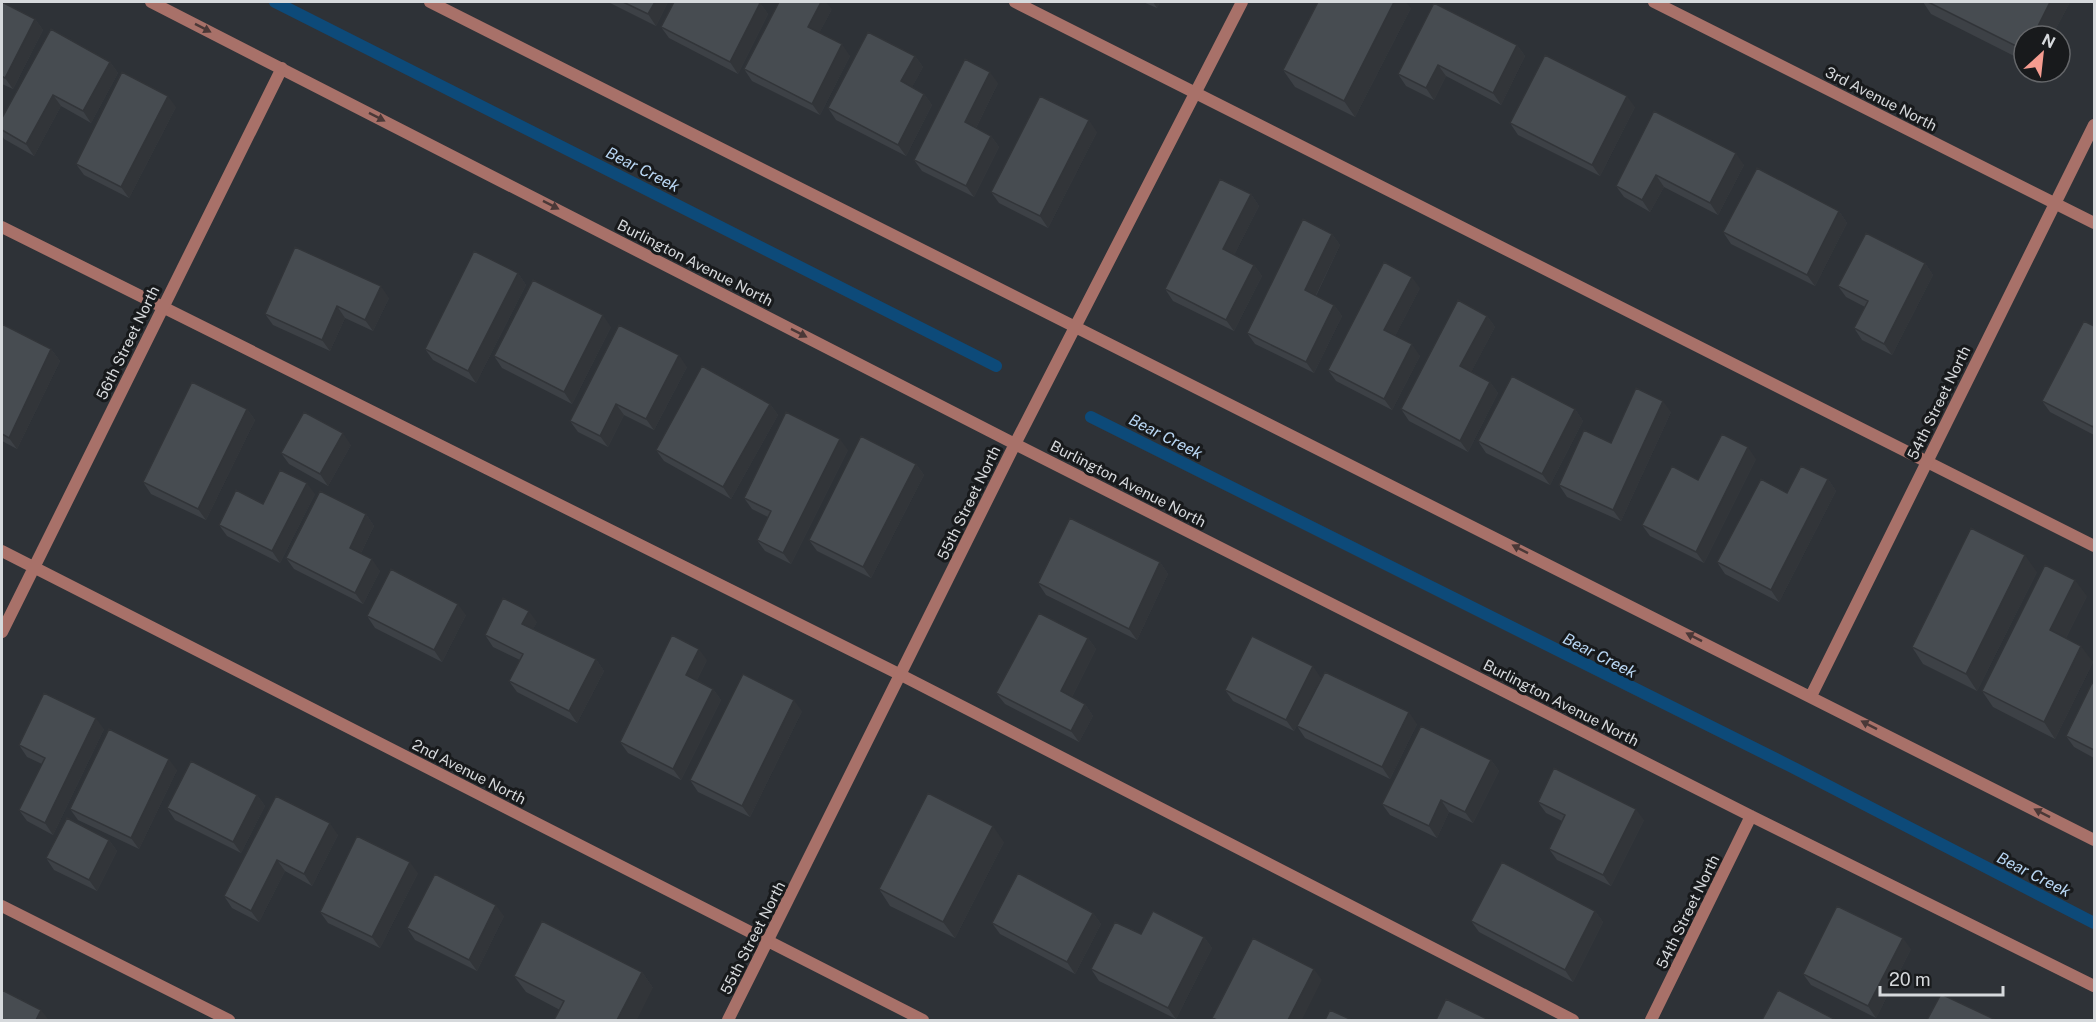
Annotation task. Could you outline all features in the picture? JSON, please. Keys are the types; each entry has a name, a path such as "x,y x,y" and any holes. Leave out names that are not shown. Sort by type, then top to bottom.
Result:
{"street":[{"name":"Burlington Avenue North","path":"151,2 1016,444 1751,816 2094,986"},
{"path":"429,2 2094,840"},
{"path":"1015,2 2094,546"},
{"name":"55th Street North","path":"728,1020 1016,444 1242,2"},
{"name":"3rd Avenue North","path":"1654,2 2094,223"},
{"name":"56th Street North","path":"2,632 282,68"},
{"name":"54th Street North","path":"1811,696 2094,125"},
{"path":"2,227 901,675 1573,1020"},
{"name":"2nd Avenue North","path":"2,551 923,1020"},
{"name":"54th Street North","path":"1651,1020 1751,816"},
{"path":"2,906 229,1020"}],"building":[{"path":"2,2 35,19 5,78 2,76"},
{"path":"623,2 655,2 648,14"},
{"path":"674,2 760,3 730,62 661,27"},
{"path":"779,2 821,2 808,27 842,44 812,104 744,69"},
{"path":"1318,2 1394,2 1344,101 1283,70"},
{"path":"1928,2 2050,2 2039,24 2012,24 2012,44"},
{"path":"1434,3 1517,45 1493,93 1438,65 1426,88 1398,74"},
{"path":"51,29 110,62 83,111 53,95 26,144 2,130 2,118"},
{"path":"868,32 915,56 901,81 924,94 898,145 828,108"},
{"path":"1545,55 1627,96 1592,165 1510,123"},
{"path":"965,59 990,72 965,122 991,136 966,186 914,160"},
{"path":"122,72 168,96 121,187 76,164"},
{"path":"1040,96 1089,120 1040,216 991,192"},
{"path":"1654,111 1736,153 1710,203 1656,175 1642,200 1616,186"},
{"path":"1757,168 1839,211 1807,275 1723,232"},
{"path":"1220,179 1251,194 1223,249 1254,265 1226,320 1165,289"},
{"path":"1303,219 1332,234 1305,290 1334,305 1306,362 1247,333"},
{"path":"1866,233 1925,263 1884,344 1854,328 1868,301 1838,286"},
{"path":"295,247 381,286 365,320 337,306 322,340 265,314"},
{"path":"474,251 518,273 468,371 425,349"},
{"path":"1384,262 1412,277 1384,330 1412,344 1384,399 1328,370"},
{"path":"533,280 603,315 564,392 494,356"},
{"path":"1458,300 1487,316 1460,366 1490,382 1460,441 1401,409"},
{"path":"2084,321 2094,326 2093,427 2042,401"},
{"path":"2,324 51,349 9,438 2,434"},
{"path":"619,325 679,355 646,419 616,404 600,436 570,421"},
{"path":"702,366 770,404 723,487 656,450"},
{"path":"1512,376 1575,409 1542,474 1478,441"},
{"path":"192,382 247,409 198,509 143,482"},
{"path":"1636,388 1663,401 1613,510 1559,485 1584,430 1611,443"},
{"path":"304,412 343,433 320,474 281,453"},
{"path":"786,412 840,439 783,553 757,540 771,511 744,498"},
{"path":"1722,434 1748,447 1696,552 1642,525 1672,466 1698,480"},
{"path":"861,436 916,464 863,567 809,540"},
{"path":"1801,466 1828,479 1771,590 1717,562 1761,479 1787,493"},
{"path":"280,470 307,483 272,551 219,525 236,490 263,504"},
{"path":"320,491 366,514 350,548 372,559 355,593 286,558"},
{"path":"1070,518 1160,562 1129,629 1038,583"},
{"path":"1971,528 2025,555 1966,674 1912,647"},
{"path":"2045,565 2075,580 2050,630 2081,646 2044,722 1982,691"},
{"path":"391,569 458,604 434,650 367,616"},
{"path":"503,598 529,611 522,624 596,659 569,711 509,681 523,654 485,635"},
{"path":"1039,613 1088,638 1061,691 1085,704 1071,731 996,693"},
{"path":"672,635 699,649 686,675 713,689 673,769 620,742"},
{"path":"1252,636 1313,666 1286,720 1225,690"},
{"path":"1325,672 1409,712 1382,767 1297,726"},
{"path":"743,674 794,700 742,806 690,780"},
{"path":"2092,683 2094,684 2094,750 2066,736"},
{"path":"44,693 96,718 45,823 19,810 45,758 19,745"},
{"path":"1421,726 1491,760 1465,812 1441,800 1429,826 1382,804"},
{"path":"109,729 169,759 131,838 70,809"},
{"path":"191,761 257,795 233,842 167,808"},
{"path":"1554,768 1636,809 1603,875 1549,849 1565,815 1538,802"},
{"path":"928,793 993,826 943,922 879,889"},
{"path":"276,796 330,823 304,874 277,860 251,911 224,896"},
{"path":"67,818 109,840 89,880 46,858"},
{"path":"357,836 410,862 372,937 320,912"},
{"path":"1502,862 1595,911 1565,970 1471,921"},
{"path":"1018,873 1093,913 1067,962 992,923"},
{"path":"435,874 496,905 469,960 407,928"},
{"path":"1837,906 1903,938 1868,1006 1803,974"},
{"path":"1153,911 1204,937 1168,1008 1091,969 1115,922 1141,934"},
{"path":"542,921 642,972 617,1020 554,1020 564,1001 514,976"},
{"path":"1253,938 1314,969 1288,1020 1217,1020 1212,1018"},
{"path":"2,990 41,1010 36,1020 2,1020"},
{"path":"1778,990 1836,1020 1762,1020"},
{"path":"1941,994 1996,1020 1927,1020"},
{"path":"1446,999 1489,1020 1436,1020"},
{"path":"1330,1010 1352,1020 1325,1020"}],"waterway":[{"name":"Bear Creek","path":"275,2 996,366"},
{"name":"Bear Creek","path":"1091,417 1790,766 2094,923"}]}
